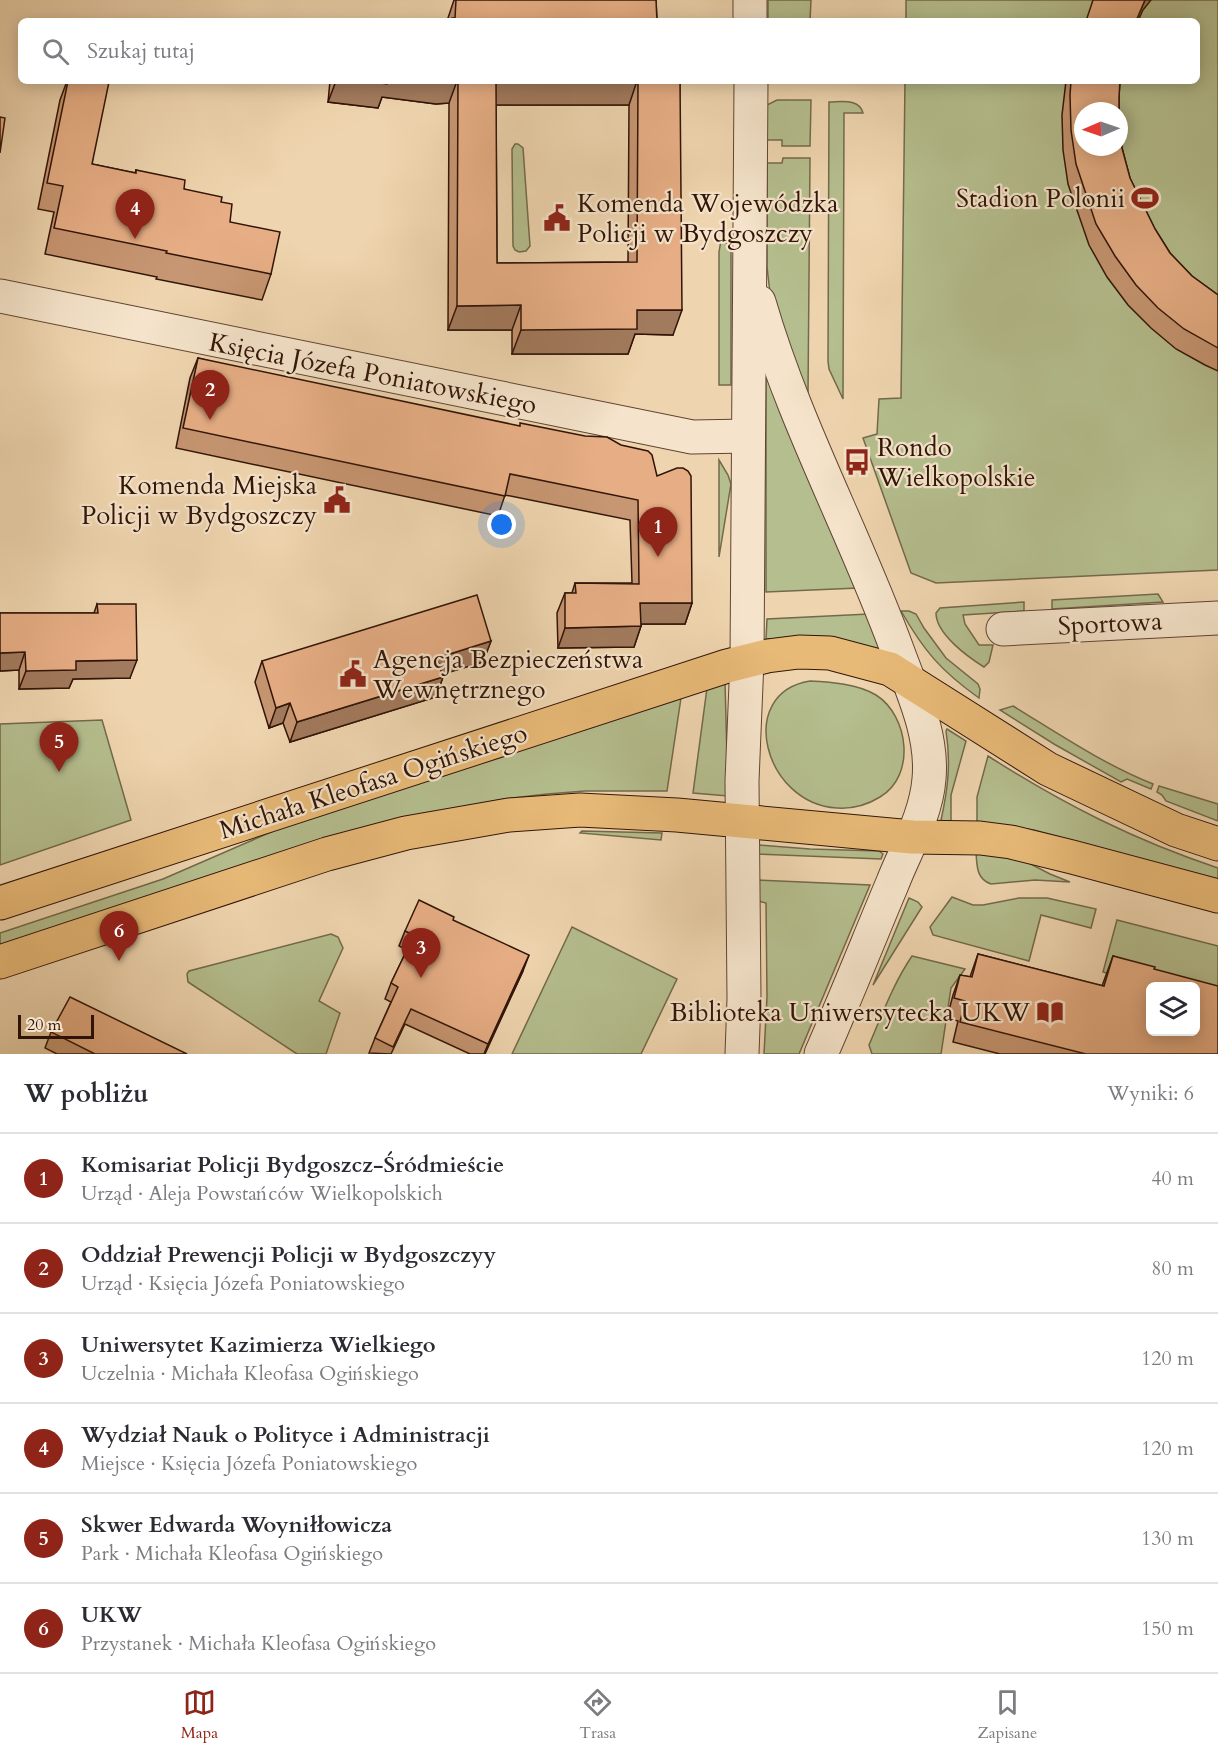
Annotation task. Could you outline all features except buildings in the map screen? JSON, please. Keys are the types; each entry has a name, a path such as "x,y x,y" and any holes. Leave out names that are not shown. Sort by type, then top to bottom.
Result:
{"main road":[{"path":"747,660 799,652 830,653 890,669 1048,769 1176,830 1218,844"},
{"name":"Michała Kleofasa Ogińskiego","path":"0,903 747,660"},
{"path":"0,962 327,854 406,832 509,815 580,810 656,814 912,837 963,837 1011,842 1072,856 1218,896"}],"street":[{"path":"750,0 750,18"},
{"path":"742,1054 744,999 742,822 747,660 751,84"},
{"path":"749,268 788,391 885,617 921,715 929,747 927,790 912,837 821,1054"},
{"name":"Księcia Józefa Poniatowskiego","path":"0,296 681,435 709,438 748,436"},
{"name":"Sportowa","path":"1003,629 1218,618"}],"green space":[{"path":"768,0 811,0 810,18 768,18"},
{"path":"906,0 1218,0 1218,570 936,583 911,573 863,438 877,434 879,399 901,398 905,84 1200,84 1200,18 906,18"},
{"path":"777,100 811,100 810,146 782,146 782,140 766,140 767,105"},
{"path":"829,102 854,103 861,108 863,113 844,113 843,399 829,369 828,361"},
{"path":"515,144 523,148 530,246 526,251 519,252 513,246 512,149"},
{"path":"783,158 810,158 808,396 771,301 767,267 767,163 782,163"},
{"path":"721,240 731,249 731,385 719,385 719,252"},
{"path":"766,371 858,588 766,592"},
{"path":"719,460 731,484 719,557"},
{"path":"1158,594 1163,602 1052,609 1052,600"},
{"path":"1024,602 1024,611 963,615 965,624 979,645 993,645 989,662 984,667 947,637 937,621 936,613 940,608"},
{"path":"901,611 916,614 946,658 978,684 979,698 954,679 934,659"},
{"path":"869,614 884,652 803,638 766,639 767,619"},
{"path":"810,681 844,684 869,691 887,705 896,717 904,746 903,761 892,787 880,797 848,808 837,808 812,802 791,788 777,769 768,748 766,725 772,705 787,690"},
{"path":"725,682 728,796 693,793 707,688"},
{"path":"681,698 667,791 585,791 547,794 504,799 404,818 0,948 0,933 163,879 278,829"},
{"path":"1013,706 1099,758 1153,784 1151,789 1127,779 1121,782 1000,710"},
{"path":"102,720 131,820 0,865 0,724"},
{"path":"947,729 966,741 951,795 951,823 941,820 948,776"},
{"path":"988,756 1100,820 1218,868 1218,879 1034,830 977,822 977,797"},
{"path":"1159,786 1218,804 1218,821 1166,801 1157,792"},
{"path":"582,831 662,833 661,840 580,833"},
{"path":"759,845 879,851 883,854 881,859 756,854"},
{"path":"976,852 1025,861 1070,882 1035,880 991,884 982,879 980,875"},
{"path":"756,880 870,885 799,1054 764,1054 767,997 766,903 758,901"},
{"path":"952,897 973,905 1019,898 1047,898 1096,909 1091,928 1041,915 1029,961 933,935 930,927"},
{"path":"909,898 918,902 922,907 873,985"},
{"path":"1117,920 1218,946 1218,1004 1200,990 1200,982 1146,984 1103,972"},
{"path":"572,927 677,979 641,1054 512,1054"},
{"path":"331,934 338,937 343,948 319,1001 340,1013 326,1054 297,1054 188,982 189,971"},
{"path":"912,956 965,969 951,988 941,1054 872,1054 869,1045 893,989"}],"place":[{"name":"Stadion Polonii","path":"1145,198"},
{"name":"Komenda Wojewódzka Policji w Bydgoszczy","path":"557,218"},
{"name":"Wydział Nauk o Polityce i Administracji","path":"135,239"},
{"name":"Oddział Prewencji Policji w Bydgoszczyy","path":"210,420"},
{"name":"Rondo Wielkopolskie","path":"857,462"},
{"name":"Komenda Miejska Policji w Bydgoszczy","path":"337,500"},
{"name":"Komisariat Policji Bydgoszcz-Śródmieście","path":"658,557"},
{"name":"Agencja Bezpieczeństwa Wewnętrznego","path":"353,674"},
{"name":"Skwer Edwarda Woyniłłowicza","path":"59,772"},
{"name":"UKW","path":"119,961"},
{"name":"Uniwersytet Kazimierza Wielkiego","path":"421,978"},
{"name":"Biblioteka Uniwersytecka UKW","path":"1050,1012"}]}
